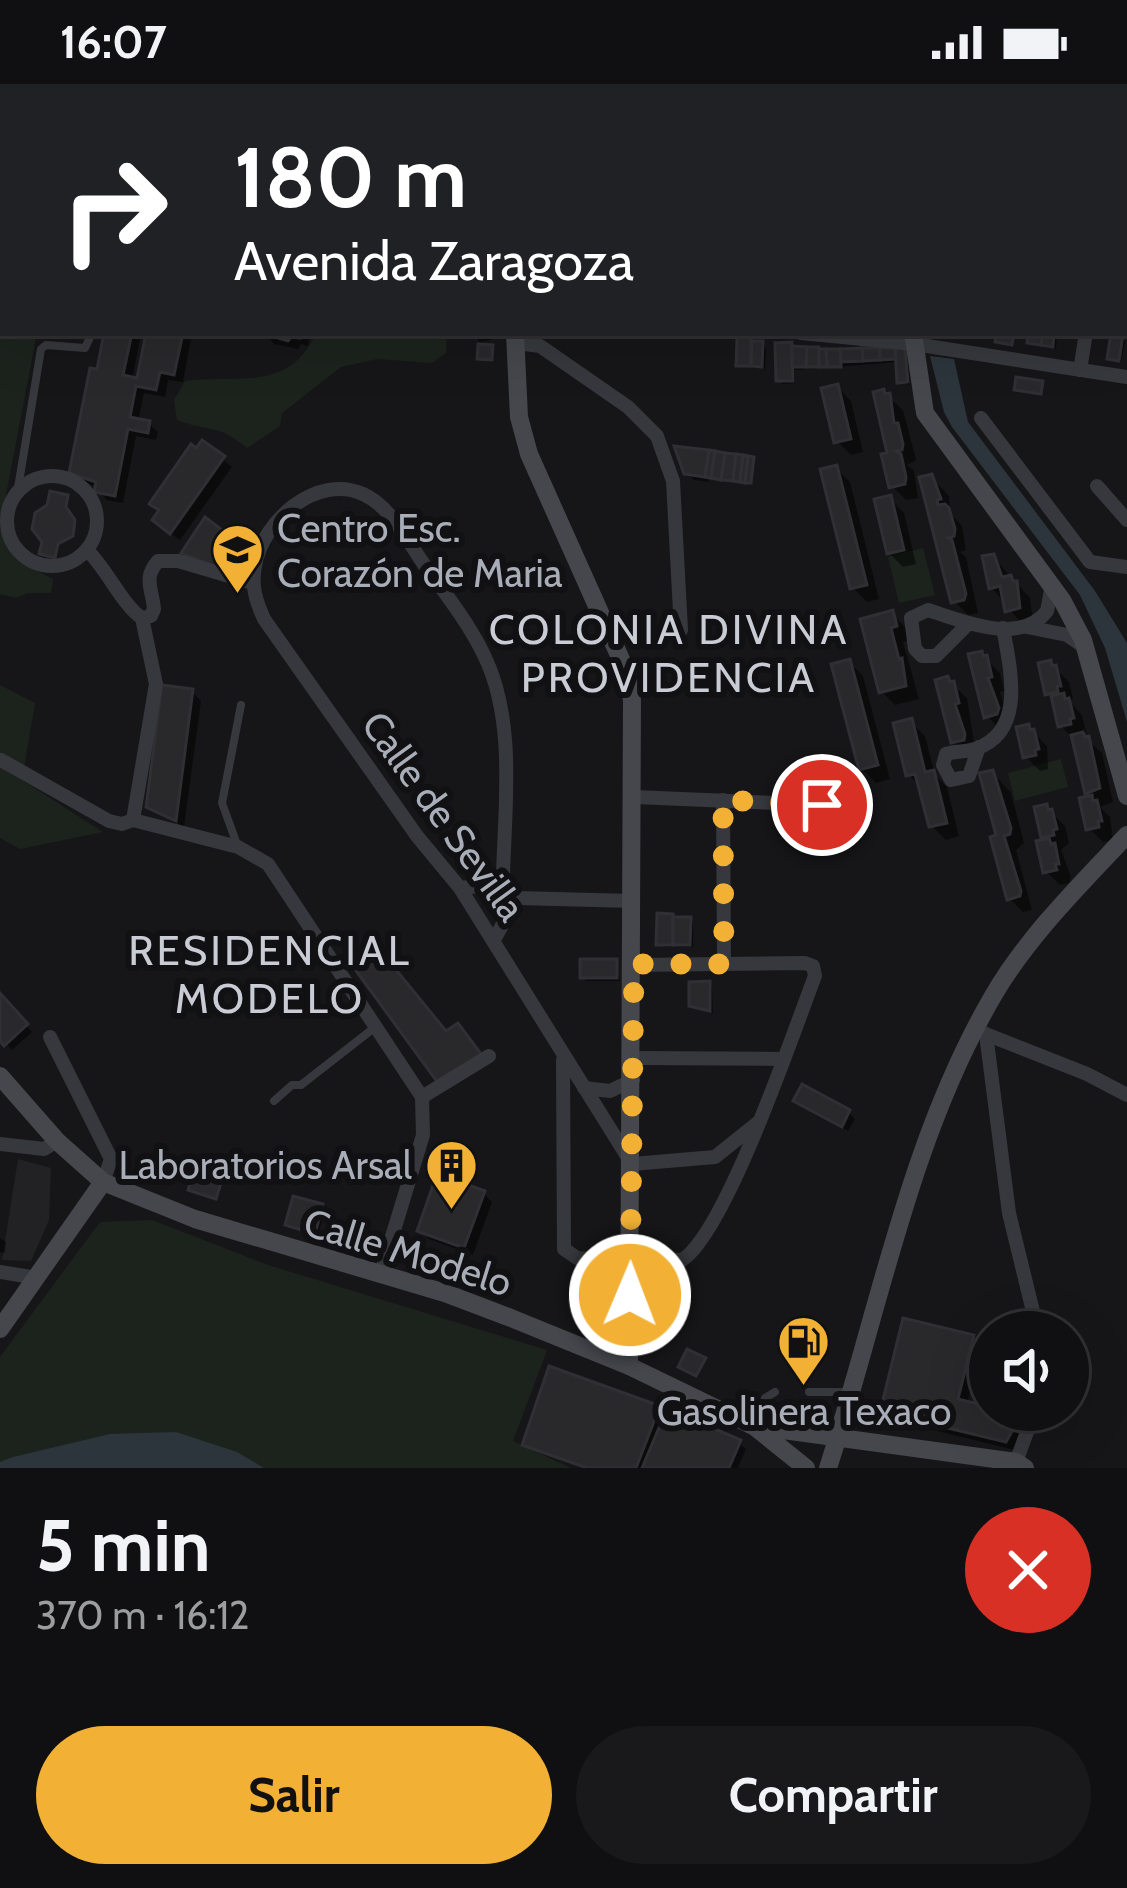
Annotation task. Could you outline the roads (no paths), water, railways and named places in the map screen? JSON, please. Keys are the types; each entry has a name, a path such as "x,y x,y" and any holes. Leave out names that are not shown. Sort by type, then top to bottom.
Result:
{"street":[{"path":"836,336 919,341 953,351 1127,377"},
{"path":"1080,370 1086,336"},
{"path":"629,1366 632,700 627,673 529,454 519,417 516,338 540,346 628,407 656,436 673,481 681,630"},
{"path":"919,341 925,413 1052,585 1086,648 1127,796"},
{"path":"980,418 1090,562 1127,567"},
{"path":"46,476 80,486 97,516 87,550 57,566 24,557 7,527 8,509 16,494 46,476"},
{"path":"1097,486 1127,520"},
{"path":"142,618 151,616 154,609 147,582 158,561 178,561 253,584 262,543 298,502 321,491 358,491 387,512 486,659 502,717 503,874 517,898"},
{"path":"87,550 106,568 127,606 142,618 156,684 134,820"},
{"name":"Calle de Sevilla","path":"253,584 256,601 273,633 417,836 460,888 632,1164"},
{"path":"1027,627 1047,610 1052,585"},
{"path":"969,623 1067,635 1086,648"},
{"path":"979,747 1009,718 1012,700 1004,628"},
{"path":"1,760 109,821 134,820 238,847 268,864 422,1097 423,1135 380,1276"},
{"path":"635,796 822,805"},
{"path":"723,800 724,964"},
{"path":"828,1468 898,1220 994,993 1042,928 1127,835"},
{"path":"460,888 489,885 503,874"},
{"path":"517,898 633,901"},
{"path":"494,940 517,898"},
{"path":"563,1055 564,1249 572,1257 682,1260 692,1254 704,1239 760,1121 814,976 813,966 634,964"},
{"path":"981,1032 1127,1095"},
{"path":"981,1032 1009,1213 1033,1311"},
{"path":"0,1329 110,1169 111,1160 50,1036"},
{"path":"422,1097 489,1056"},
{"path":"633,1058 783,1059"},
{"name":"Calle Modelo","path":"0,1076 57,1141 103,1182 195,1219 445,1293 629,1366 755,1426 806,1468"},
{"path":"584,1088 610,1091 633,1080"},
{"path":"632,1164 715,1157 760,1121"},
{"path":"0,1144 44,1149 57,1141"},
{"path":"0,1272 37,1278"},
{"name":"Calle Modelo","path":"755,1426 1021,1465"},
{"path":"1021,1465 1030,1431"}],"lane":[{"path":"16,494 41,349 46,345 85,348 91,336"},
{"path":"238,847 223,803 241,705"},
{"path":"274,1101 375,1027"},
{"path":"755,1426 765,1398 775,1392"},
{"path":"809,1392 853,1392"}],"place":[{"name":"Centro Esc. Corazón de Maria","path":"238,596"},
{"name":"Laboratorios Arsal","path":"451,1211"},
{"name":"Gasolinera Texaco","path":"804,1387"}],"district":[{"name":"COLONIA DIVINA PROVIDENCIA","path":"669,653"},
{"name":"RESIDENCIAL MODELO","path":"270,974"}]}
